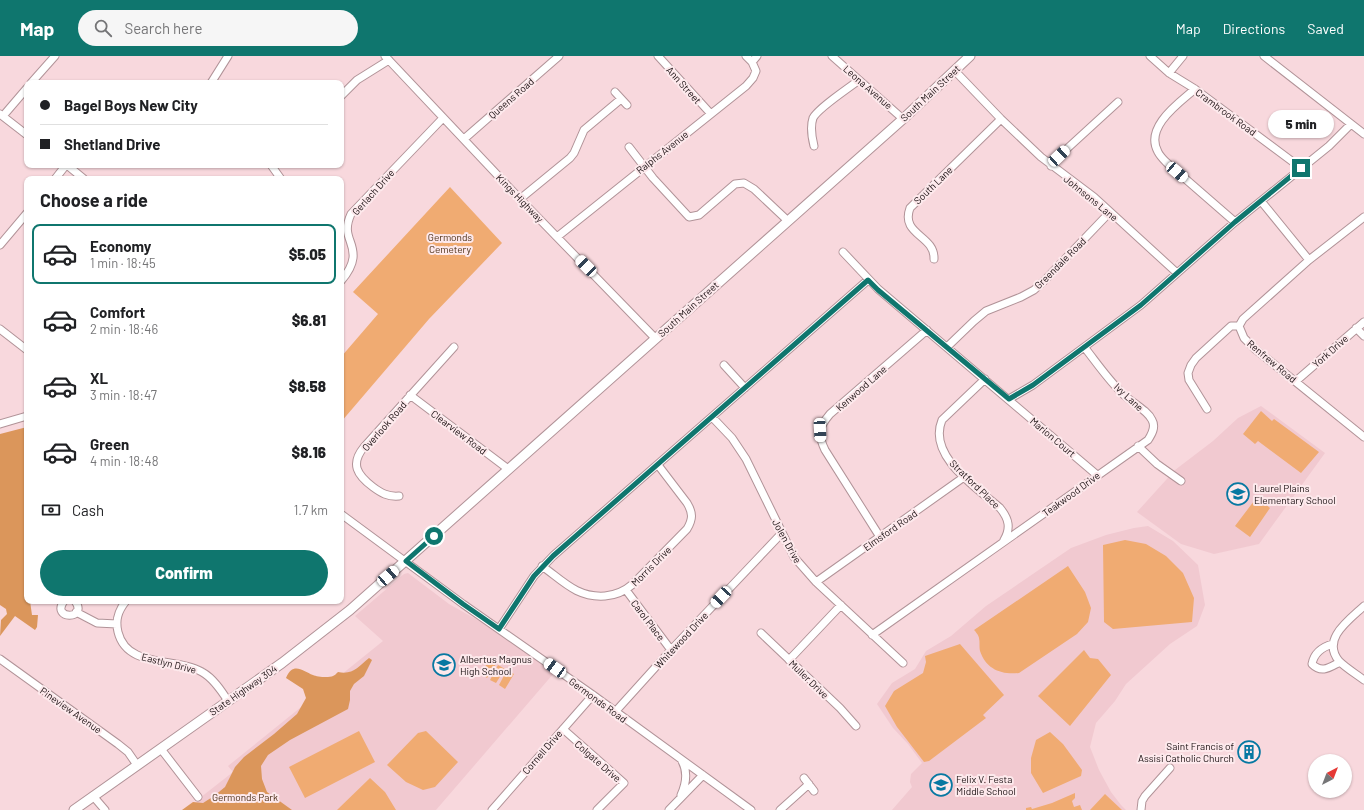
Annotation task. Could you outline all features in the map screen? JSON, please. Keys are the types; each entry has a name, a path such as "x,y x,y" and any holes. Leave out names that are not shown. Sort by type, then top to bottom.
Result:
{"main road":[{"name":"South Main Street","path":"406,561 903,119 970,56"},
{"name":"State Highway 304","path":"74,810 323,632 406,561"}],"street":[{"path":"34,80 55,56"},
{"path":"215,80 228,56"},
{"name":"Queens Road","path":"464,139 559,56"},
{"name":"Ann Street","path":"658,56 711,114"},
{"path":"746,56 752,62 758,56"},
{"name":"Leona Avenue","path":"832,56 903,119"},
{"name":"Crambrook Road","path":"1150,56 1168,73 1195,89 1301,168"},
{"path":"1168,73 1183,56"},
{"path":"1264,56 1364,134"},
{"path":"344,93 358,80 387,58"},
{"name":"Kings Highway","path":"387,58 520,199 655,338"},
{"name":"Ralphs Avenue","path":"557,237 746,86 753,78 756,71 752,62"},
{"name":"Johnsons Lane","path":"955,71 1001,119 1051,166 1094,197 1177,273"},
{"path":"814,146 811,136 813,119 818,112 859,80"},
{"path":"1195,89 1171,109 1157,130 1154,141 1158,152 1166,162 1235,222"},
{"path":"24,91 1,115 24,132"},
{"path":"615,92 626,105"},
{"path":"520,199 570,158 574,153 584,130 621,98"},
{"path":"1051,166 1059,156 1118,102"},
{"name":"Gerlach Drive","path":"344,277 353,260 353,254 347,231 351,214 443,118"},
{"name":"South Lane","path":"934,259 934,252 931,247 911,228 908,222 910,208 1001,119"},
{"path":"1009,399 1033,385 1085,348 1141,305 1235,222 1328,146 1351,124"},
{"path":"629,147 644,167 690,217 699,215 735,184 744,183 754,189 788,221"},
{"path":"57,176 64,168"},
{"path":"70,168 80,176"},
{"path":"1261,201 1309,260"},
{"name":"Greendale Road","path":"947,347 986,311 1021,297 1034,290 1110,212"},
{"path":"0,245 24,217"},
{"path":"1207,408 1190,380 1188,373 1196,358 1232,326 1239,326 1243,319 1309,260 1364,217"},
{"name":"Marion Court","path":"843,252 878,290 1098,475"},
{"path":"499,629 542,566 868,280"},
{"name":"York Drive","path":"1296,381 1364,322"},
{"name":"Renfrew Road","path":"1239,326 1244,338 1250,344 1364,437"},
{"path":"1356,328 1364,336"},
{"path":"0,329 24,348"},
{"name":"Kenwood Lane","path":"880,537 825,450 820,440 820,430 823,422 830,414 927,330"},
{"name":"Overlook Road","path":"399,496 384,495 366,482 359,474 357,462 359,454 454,347"},
{"name":"Ivy Lane","path":"1085,348 1120,391 1153,421 1153,433 1148,440 1138,446"},
{"path":"724,365 744,388"},
{"name":"Stratford Place","path":"985,380 942,420 938,436 941,447 951,462 964,477 1000,508 1007,516 1009,525 1008,533 1003,542"},
{"name":"Clearview Road","path":"410,395 508,469"},
{"path":"0,424 24,417"},
{"name":"Jolen Drive","path":"712,417 740,449 781,534 794,557 816,582 903,663"},
{"path":"1138,446 1157,464 1181,481"},
{"name":"Teakwood Drive","path":"1003,542 1138,446"},
{"name":"Morris Drive","path":"542,566 575,590 585,595 608,595 626,590 639,579 687,529 691,523 692,517 691,510 658,465"},
{"name":"Elmsford Road","path":"816,582 964,477"},
{"name":"Germonds Road","path":"344,516 463,604 593,695 751,810"},
{"name":"Whitewood Drive","path":"615,712 671,650 781,534"},
{"path":"872,635 1003,542"},
{"name":"Carol Place","path":"626,590 671,650"},
{"path":"62,604 61,607 64,614 70,616 76,612 78,606 77,604"},
{"path":"76,612 97,623 117,624 119,612 124,604"},
{"path":"789,660 841,606"},
{"path":"1364,606 1341,627 1335,636 1333,644 1335,654 1340,662 1364,680"},
{"name":"Eastlyn Drive","path":"117,624 122,642 133,653 144,658 201,671 213,680 228,701"},
{"name":"Muller Drive","path":"761,634 840,708 856,726"},
{"path":"1333,644 1318,651 1313,658 1312,664 1316,669 1322,670 1340,662"},
{"name":"Pineview Avenue","path":"0,660 118,744 128,752 137,765"},
{"name":"Cornell Drive","path":"492,810 593,695"},
{"name":"Colgate Drive","path":"562,730 624,783 597,810"},
{"path":"161,748 198,797"},
{"path":"679,800 686,779 685,767 681,759"},
{"path":"1141,810 1142,801 1145,796 1170,768"},
{"path":"669,810 702,775"},
{"path":"804,778 814,791"},
{"path":"780,810 809,784"},
{"path":"93,796 105,810"}],"shaded area":[{"path":"1261,406 1325,453 1259,544 1214,554 1181,544 1137,512 1175,470 1213,441 1238,418"},
{"path":"1148,526 1173,541 1198,565 1205,605 1197,626 1170,644 1126,684 1115,701 1096,723 1090,747 1099,770 1111,792 1126,810 892,810 912,787 910,782 911,774 922,763 908,744 893,728 877,704 892,683 915,669 926,651 951,636 986,606 1071,548 1106,535"},
{"path":"408,573 449,604 481,622 554,673 436,810 203,810 196,801 233,772 228,766 383,641 355,616 404,574"}],"green space":[{"name":"Germonds Cemetery","path":"450,187 502,243 429,319 344,418 344,354 378,314 353,292"},
{"path":"1261,411 1272,421 1274,419 1319,452 1301,473 1258,441 1255,444 1243,434"},
{"path":"24,428 24,604 30,604 32,615 38,615 37,627 35,630 15,616 0,636 1,620 7,614 6,609 0,605 0,434"},
{"path":"1257,497 1270,508 1250,537 1235,526"},
{"path":"1125,540 1146,544 1166,556 1183,573 1194,598 1192,622 1113,629 1104,622 1103,545"},
{"path":"1068,566 1085,592 1091,608 1088,622 1077,634 1019,673 1006,673 995,670 983,657 980,651 979,637 974,630"},
{"path":"960,644 1004,695 983,715 986,718 929,761 924,762 897,727 885,706 894,691 923,673 926,662 925,656"},
{"path":"1084,650 1090,658 1098,659 1111,675 1070,726 1038,696"},
{"name":"Germonds Park","path":"369,658 372,660 364,676 354,684 350,691 348,709 290,740 268,755 261,766 262,779 267,792 292,810 182,810 193,802 203,803 225,787 235,767 244,757 297,714 306,698 303,689 286,678 292,670 298,669 315,676 331,677 338,672 343,673 352,671"},
{"path":"489,660 496,664 487,678 481,674"},
{"path":"498,665 505,669 496,683 490,680"},
{"path":"507,670 514,674 505,689 499,685"},
{"path":"359,731 375,762 305,798 289,767"},
{"path":"426,731 458,762 435,787 423,790 406,782 387,765 418,733"},
{"path":"1050,732 1063,744 1082,770 1081,776 1043,793 1031,773 1031,758 1036,740"},
{"path":"370,778 385,792 396,810 337,810"},
{"name":"Felix V. Festa Middle School","path":"1075,793 1075,798 1072,801 1074,807 1080,805 1082,810 1026,810 1026,808 1031,807 1032,809 1052,803"},
{"path":"1105,794 1122,810 1090,810"}],"place":[{"name":"Laurel Plains Elementary School","path":"1238,494"},
{"name":"Albertus Magnus High School","path":"444,665"},
{"name":"Saint Francis of Assisi Catholic Church","path":"1249,752"},
{"name":"Felix V. Festa Middle School","path":"941,785"}],"route":[{"path":"434,536 406,561 446,592 499,629 542,566 868,280 1009,399 1022,393 1085,348 1141,305 1235,222 1301,168"}]}
